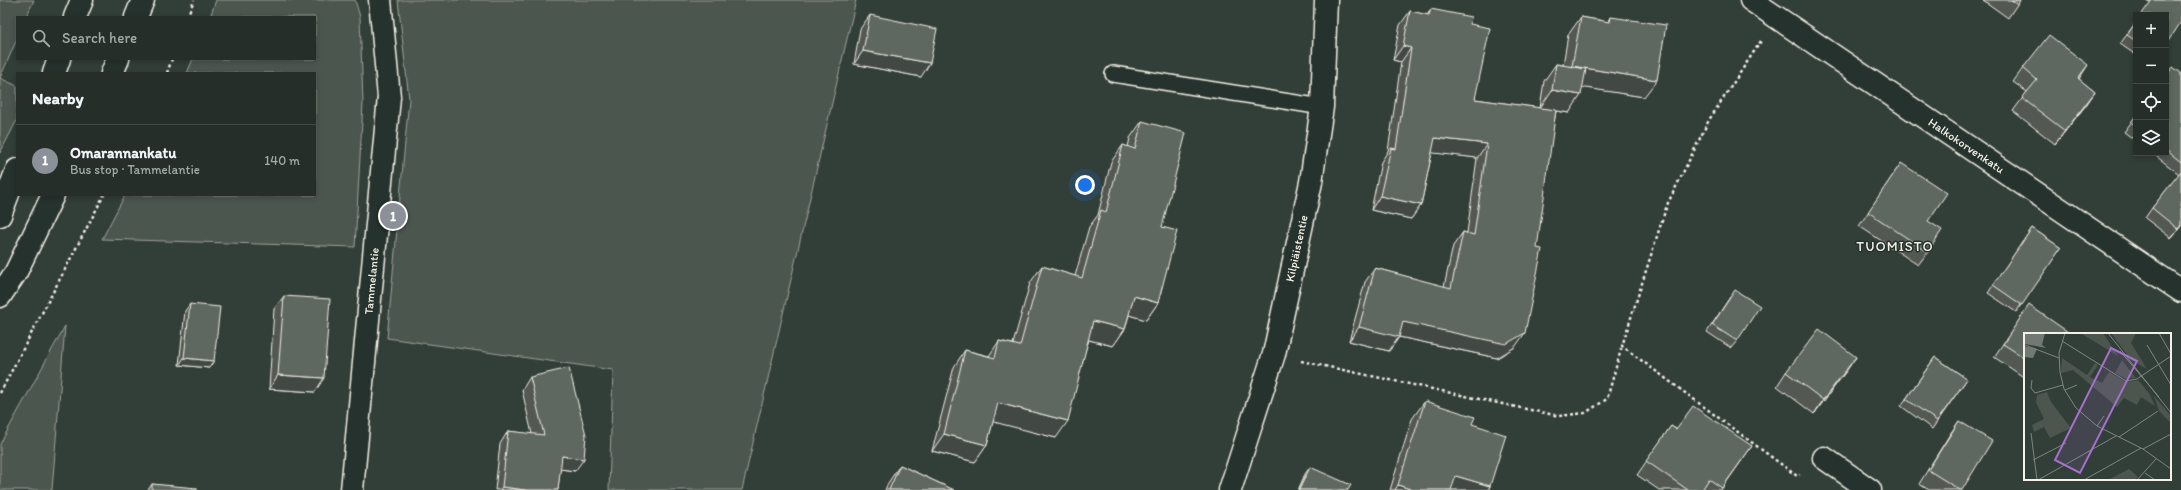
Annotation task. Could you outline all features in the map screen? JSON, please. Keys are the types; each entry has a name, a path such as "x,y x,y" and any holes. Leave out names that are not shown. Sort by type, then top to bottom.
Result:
{"street":[{"path":"75,16 82,0"},
{"path":"136,16 143,0"},
{"name":"Tammelantie","path":"352,490 389,97 380,0"},
{"name":"Kilpiäistentie","path":"1230,490 1274,354 1311,182 1322,107 1326,0"},
{"name":"Halkokorvenkatu","path":"1751,0 2181,291"},
{"path":"54,72 59,60"},
{"path":"112,72 118,60"},
{"path":"0,215 16,173"},
{"path":"0,296 16,272 53,196"},
{"path":"1824,458 1870,490"}],"lane":[{"path":"1113,74 1322,107"}],"path":[{"path":"187,16 194,0"},
{"path":"1301,361 1559,416 1585,413 1607,398 1667,205 1709,120 1776,17"},
{"path":"167,72 172,60"},
{"path":"0,394 103,196"},
{"path":"1622,346 1797,476 1824,458"}],"shaded area":[{"path":"0,0 34,0 26,16 16,16 16,41 0,78"},
{"path":"216,0 355,0 360,17 363,103 355,247 102,239 124,196 316,196 316,72 187,72 193,60 316,60 316,16 210,16"},
{"path":"398,0 856,0 742,490 609,490 613,370 387,338 409,99"},
{"path":"0,78 16,86 16,122 0,153"},
{"path":"65,326 52,490 0,490 0,444"}],"building":[{"path":"2011,0 2020,0 2018,4"},
{"path":"2152,0 2181,0 2181,22 2169,40 2169,12 2143,12"},
{"path":"1431,9 1471,17 1470,24 1490,28 1475,99 1556,110 1537,248 1542,249 1525,333 1506,344 1403,322 1399,337 1359,327 1375,268 1451,288 1463,232 1474,235 1487,144 1435,138 1421,205 1380,196 1391,148 1396,149 1411,48 1403,46 1410,11 1429,15"},
{"path":"870,15 937,29 930,63 863,51"},
{"path":"1581,17 1610,22 1611,17 1666,25 1657,80 1572,66"},
{"path":"2133,26 2133,39 2127,35"},
{"path":"2049,35 2088,65 2078,78 2095,92 2065,131 2022,98 2037,80 2023,68"},
{"path":"1556,64 1586,69 1581,95 1552,90"},
{"path":"2173,67 2181,73 2181,162 2169,152 2169,72"},
{"path":"1142,121 1186,133 1162,227 1177,231 1158,303 1134,296 1125,329 1093,321 1068,421 998,403 987,445 944,434 965,350 995,358 999,341 1020,346 1042,266 1082,278 1101,210 1106,212 1123,145 1135,149"},
{"path":"1901,163 1947,193 1928,221 1942,230 1928,252 1868,212"},
{"path":"2181,171 2181,225 2178,229 2152,208"},
{"path":"2032,228 2061,248 2022,305 1993,285"},
{"path":"1735,290 1760,306 1737,341 1712,325"},
{"path":"284,296 330,299 324,378 278,375"},
{"path":"190,304 220,307 214,361 184,358"},
{"path":"2029,305 2070,333 2024,333 2024,357 2003,344"},
{"path":"1819,329 1856,357 1823,400 1786,372"},
{"path":"1935,357 1967,379 1937,421 1906,399"},
{"path":"569,368 586,435 584,459 562,456 558,490 526,490 502,487 508,431 544,435 530,377"},
{"path":"1425,401 1475,417 1472,424 1506,435 1490,486 1456,476 1451,490 1413,490 1398,485"},
{"path":"1693,406 1752,446 1722,488 1709,479 1702,490 1688,490 1646,461 1671,426 1676,429"},
{"path":"1959,421 1992,441 1962,490 1928,470"},
{"path":"900,465 954,490 889,490"},
{"path":"1310,467 1351,485 1348,490 1299,490"},
{"path":"152,484 197,488 197,490 152,490"}],"place":[{"name":"Omarannankatu","path":"393,216"}],"district":[{"name":"TUOMISTO","path":"1895,246"}]}
